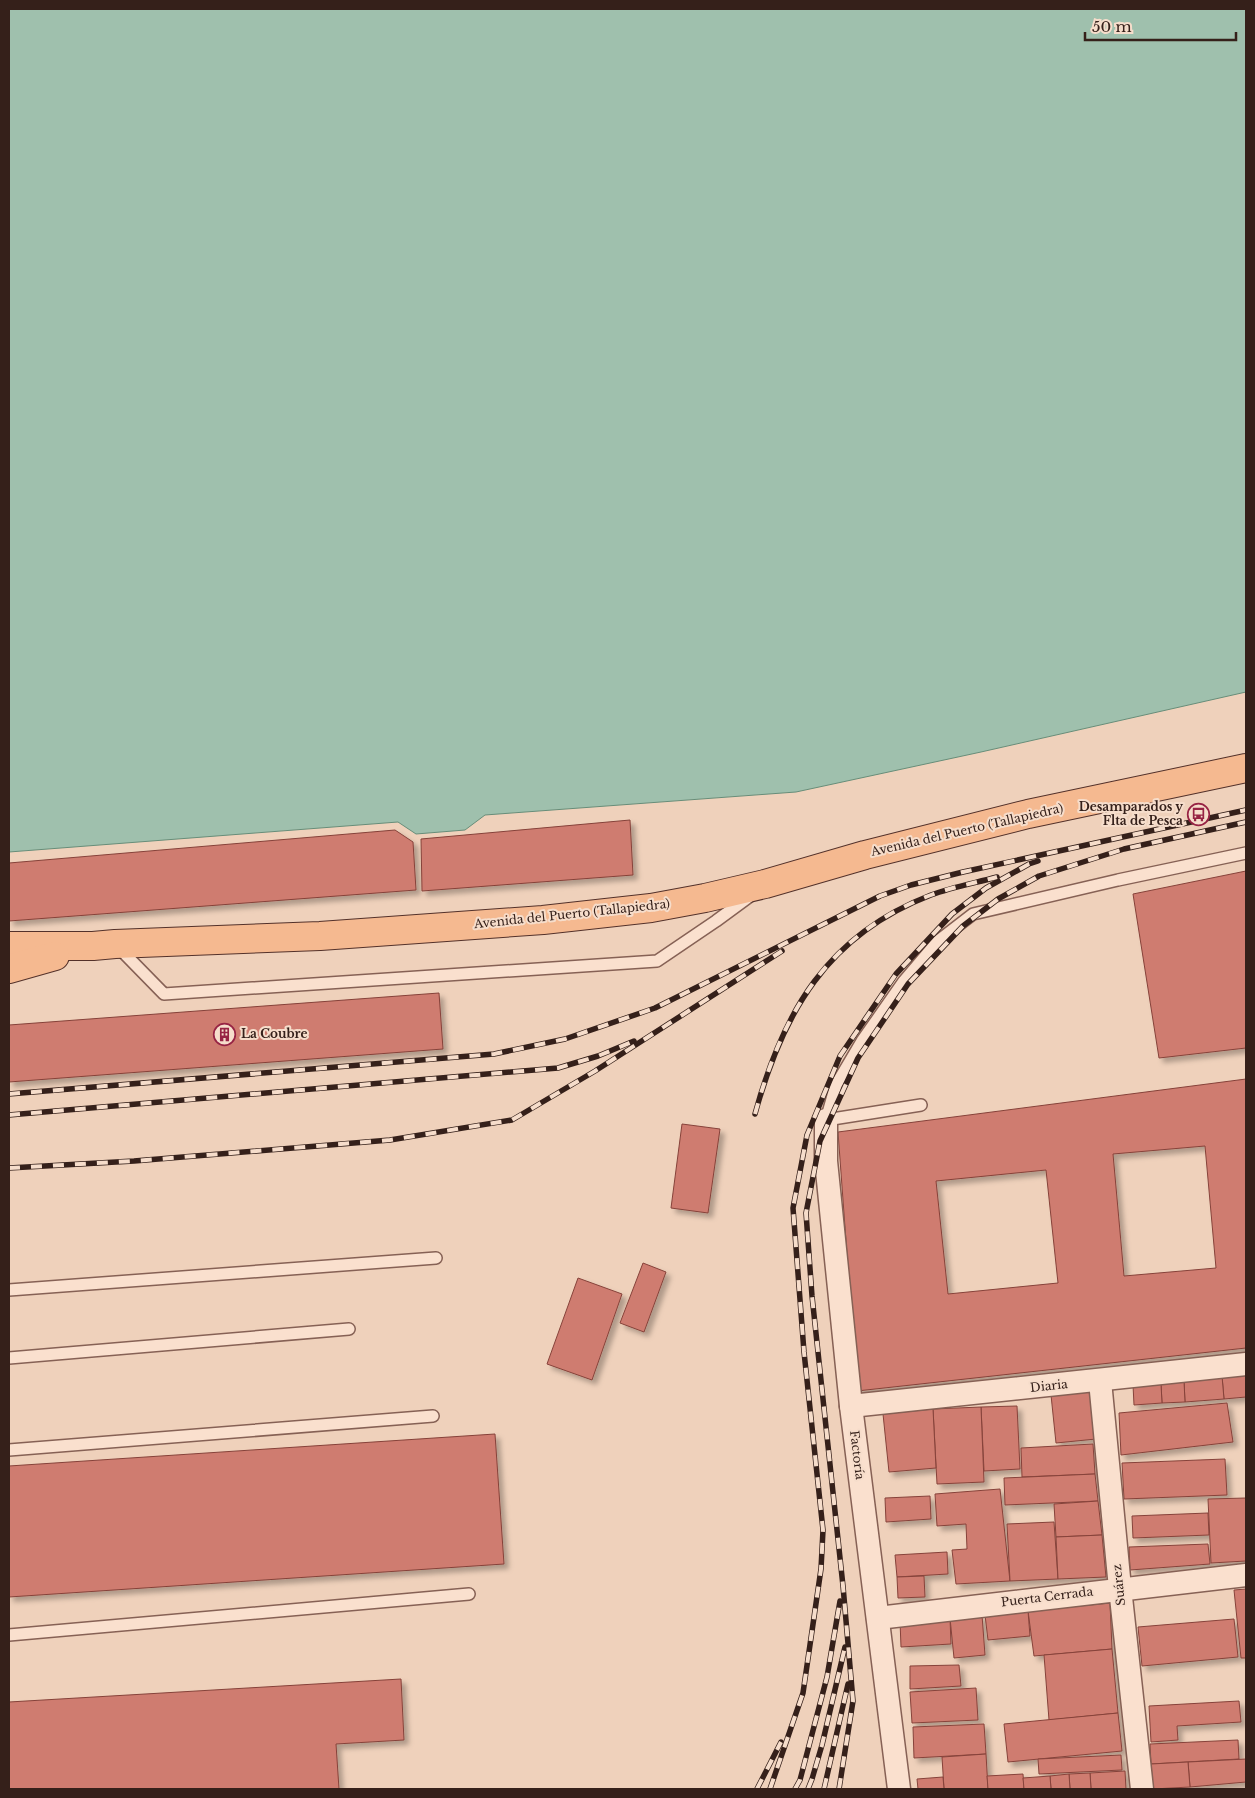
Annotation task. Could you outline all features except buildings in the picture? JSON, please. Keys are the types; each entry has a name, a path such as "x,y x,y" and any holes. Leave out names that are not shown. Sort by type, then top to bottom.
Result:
{"main road":[{"name":"Avenida del Puerto (Tallapiedra)","path":"104,945 320,936 543,920 651,908 766,884 865,855 1028,814 1246,768"},
{"path":"9,946 104,945"},
{"path":"9,969 29,962 104,945"}],"street":[{"name":"Factoría","path":"826,1120 826,1161 851,1406 899,1789"},
{"name":"Diaria","path":"851,1406 1246,1364"},
{"name":"Suárez","path":"1100,1380 1142,1789"},
{"name":"Puerta Cerrada","path":"878,1618 1120,1588 1246,1575"}],"lane":[{"path":"921,1105 826,1120 836,1085 862,1041 904,981 938,941 973,914 1118,880 1246,853"},
{"path":"104,945 164,994 657,962 716,922 766,884"},
{"path":"9,1290 436,1258"},
{"path":"9,1358 349,1329"},
{"path":"9,1450 433,1416"},
{"path":"9,1635 469,1594"}],"shaded area":[{"path":"9,9 1246,9 1246,692 796,792 485,815 465,830 416,834 398,822 9,852"}],"railway":[{"path":"9,1094 494,1054 565,1039 655,1008 880,896 911,885 1246,810"},
{"path":"839,1789 853,1701 843,1586 812,1296 806,1213 820,1141 858,1058 908,984 963,926 998,899 1039,876 1124,849 1246,822"},
{"path":"770,1789 803,1693 821,1569 823,1530 804,1352 793,1208 807,1135 840,1056 896,974 952,914 986,888 1038,861"},
{"path":"755,1114 766,1077 780,1042 796,1010 814,981 837,955 864,932 895,912 939,892 997,877"},
{"path":"9,1168 134,1161 390,1140 512,1120 595,1071 782,951"},
{"path":"9,1115 558,1068 598,1056 634,1041"},
{"path":"795,1789 800,1780 827,1677 840,1601"},
{"path":"808,1789 822,1745 845,1647"},
{"path":"824,1789 848,1684"},
{"path":"757,1789 781,1742"}],"place":[{"name":"Desamparados y Flta de Pesca","path":"1199,814"},
{"name":"La Coubre","path":"225,1034"}]}
